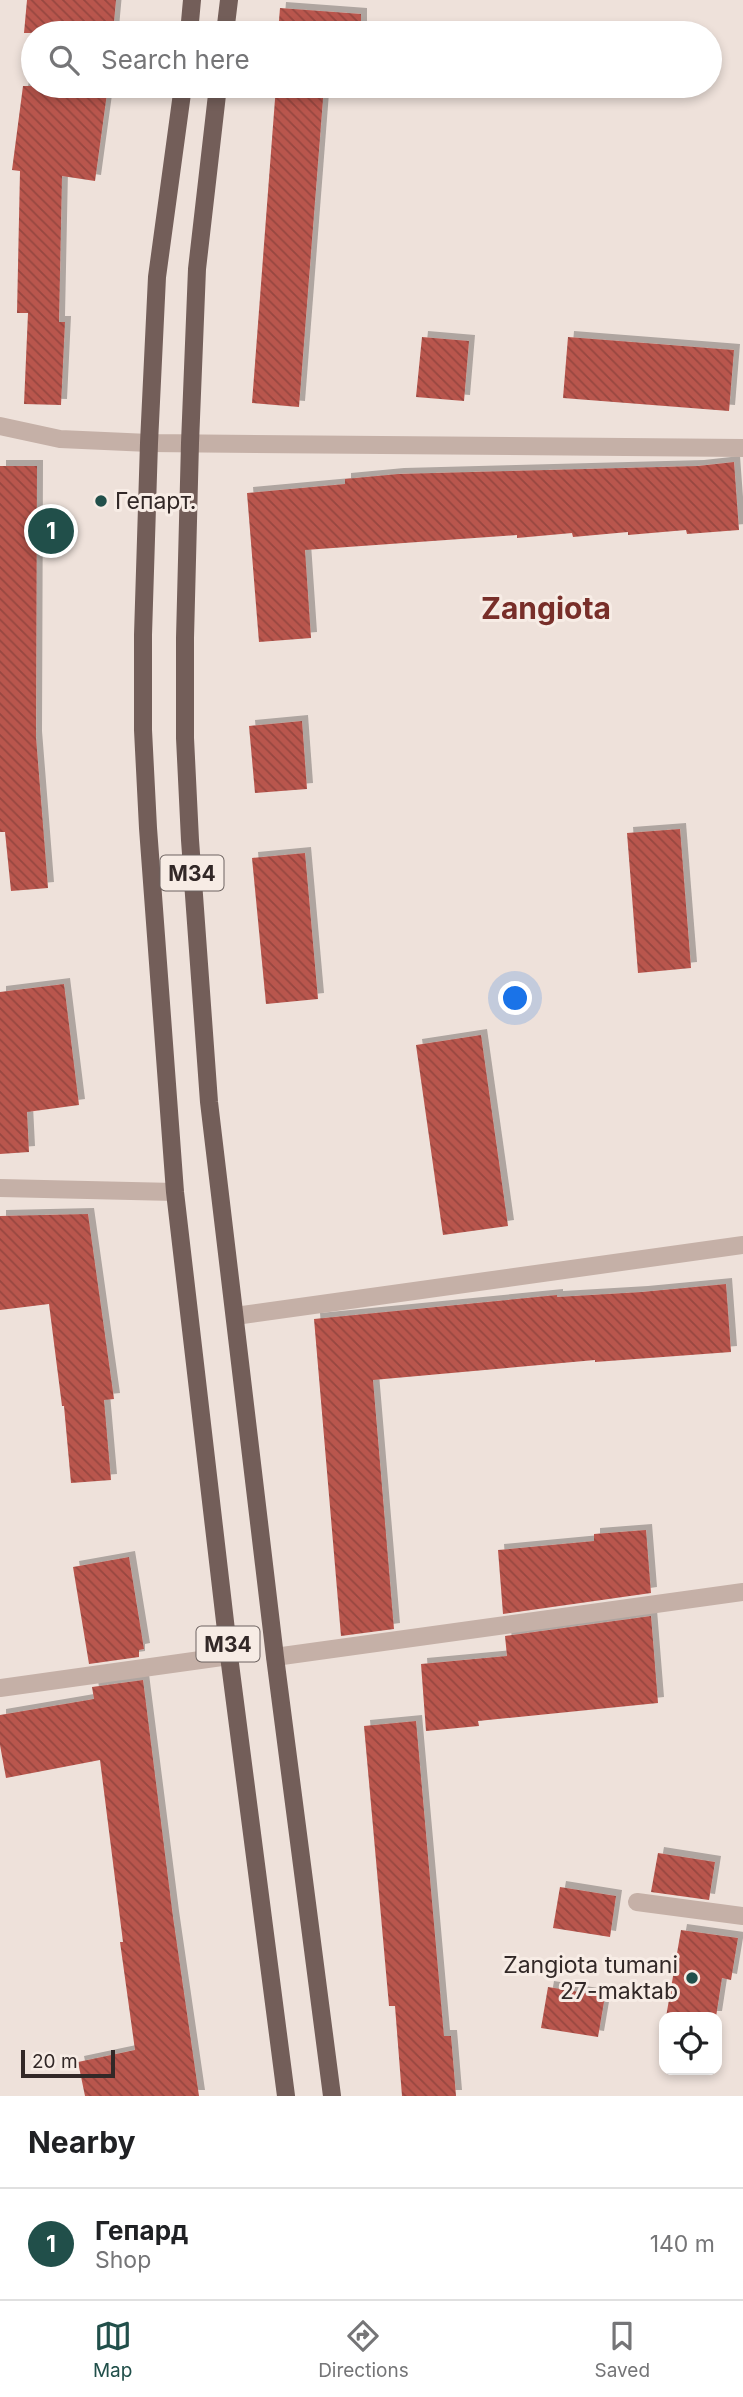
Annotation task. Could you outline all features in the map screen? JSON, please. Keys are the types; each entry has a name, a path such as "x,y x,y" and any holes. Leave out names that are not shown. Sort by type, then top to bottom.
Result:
{"main road":[{"path":"190,21 192,0"},
{"path":"226,21 229,0"},
{"name":"M34","path":"181,98 157,277 149,443 143,635 143,730 148,828 175,1192 229,1656 286,2096"},
{"name":"M34","path":"217,98 197,269 190,443 185,638 185,738 190,840 209,1101 275,1657 332,2096"}],"street":[{"path":"0,426 60,439 149,443 743,449"},
{"path":"0,1188 175,1192"},
{"path":"235,1316 743,1245"},
{"path":"275,1657 743,1592"},
{"path":"0,1688 229,1656"},
{"path":"638,1902 743,1916"}],"building":[{"path":"27,0 116,0 114,21 25,21"},
{"path":"280,8 361,14 361,21 279,21"},
{"path":"21,98 106,98 95,181 62,176 59,322 65,322 61,405 24,404 28,313 17,313 20,171 12,170"},
{"path":"275,98 323,98 299,407 252,403"},
{"path":"422,337 469,341 464,401 416,397"},
{"path":"568,337 734,350 729,411 563,398"},
{"path":"734,462 739,530 687,534 686,530 628,535 628,532 573,537 572,533 517,538 517,535 305,550 311,638 259,642 247,493 345,484 345,479 398,474 698,466"},
{"path":"0,466 37,466 36,737 48,888 11,891 5,832 0,832"},
{"path":"302,721 307,789 255,793 249,726"},
{"path":"680,829 691,968 638,973 627,833"},
{"path":"305,853 318,999 266,1004 252,858"},
{"path":"64,984 79,1105 27,1112 29,1152 0,1154 0,992"},
{"path":"481,1035 508,1226 443,1235 416,1045"},
{"path":"88,1214 114,1399 104,1400 111,1480 71,1483 64,1406 49,1304 0,1310 0,1216"},
{"path":"726,1284 731,1352 595,1360 373,1380 394,1629 341,1636 314,1319 557,1295 642,1292"},
{"path":"646,1530 651,1593 503,1614 498,1550 594,1541 594,1534"},
{"path":"129,1557 144,1649 139,1650 139,1657 89,1664 73,1567"},
{"path":"651,1616 658,1703 478,1721 479,1726 426,1731 421,1664 507,1656 505,1636"},
{"path":"143,1680 199,2096 85,2096 78,2062 135,2050 100,1760 6,1778 0,1745 0,1715 94,1699 92,1687"},
{"path":"416,1721 444,2036 451,2036 456,2096 402,2096 395,2006 389,2006 364,1726"},
{"path":"658,1853 715,1862 709,1900 651,1892"},
{"path":"560,1887 616,1896 610,1937 553,1928"},
{"path":"681,1930 738,1938 731,1980 722,1978 717,2012 667,2012"},
{"path":"548,1987 605,1996 598,2037 541,2028"}],"place":[{"name":"Гепарт.","path":"101,501"},
{"name":"Гепард","path":"51,531"},
{"name":"Zangiota tumani 27-maktab","path":"692,1978"}],"district":[{"name":"Zangiota","path":"546,608"}]}
